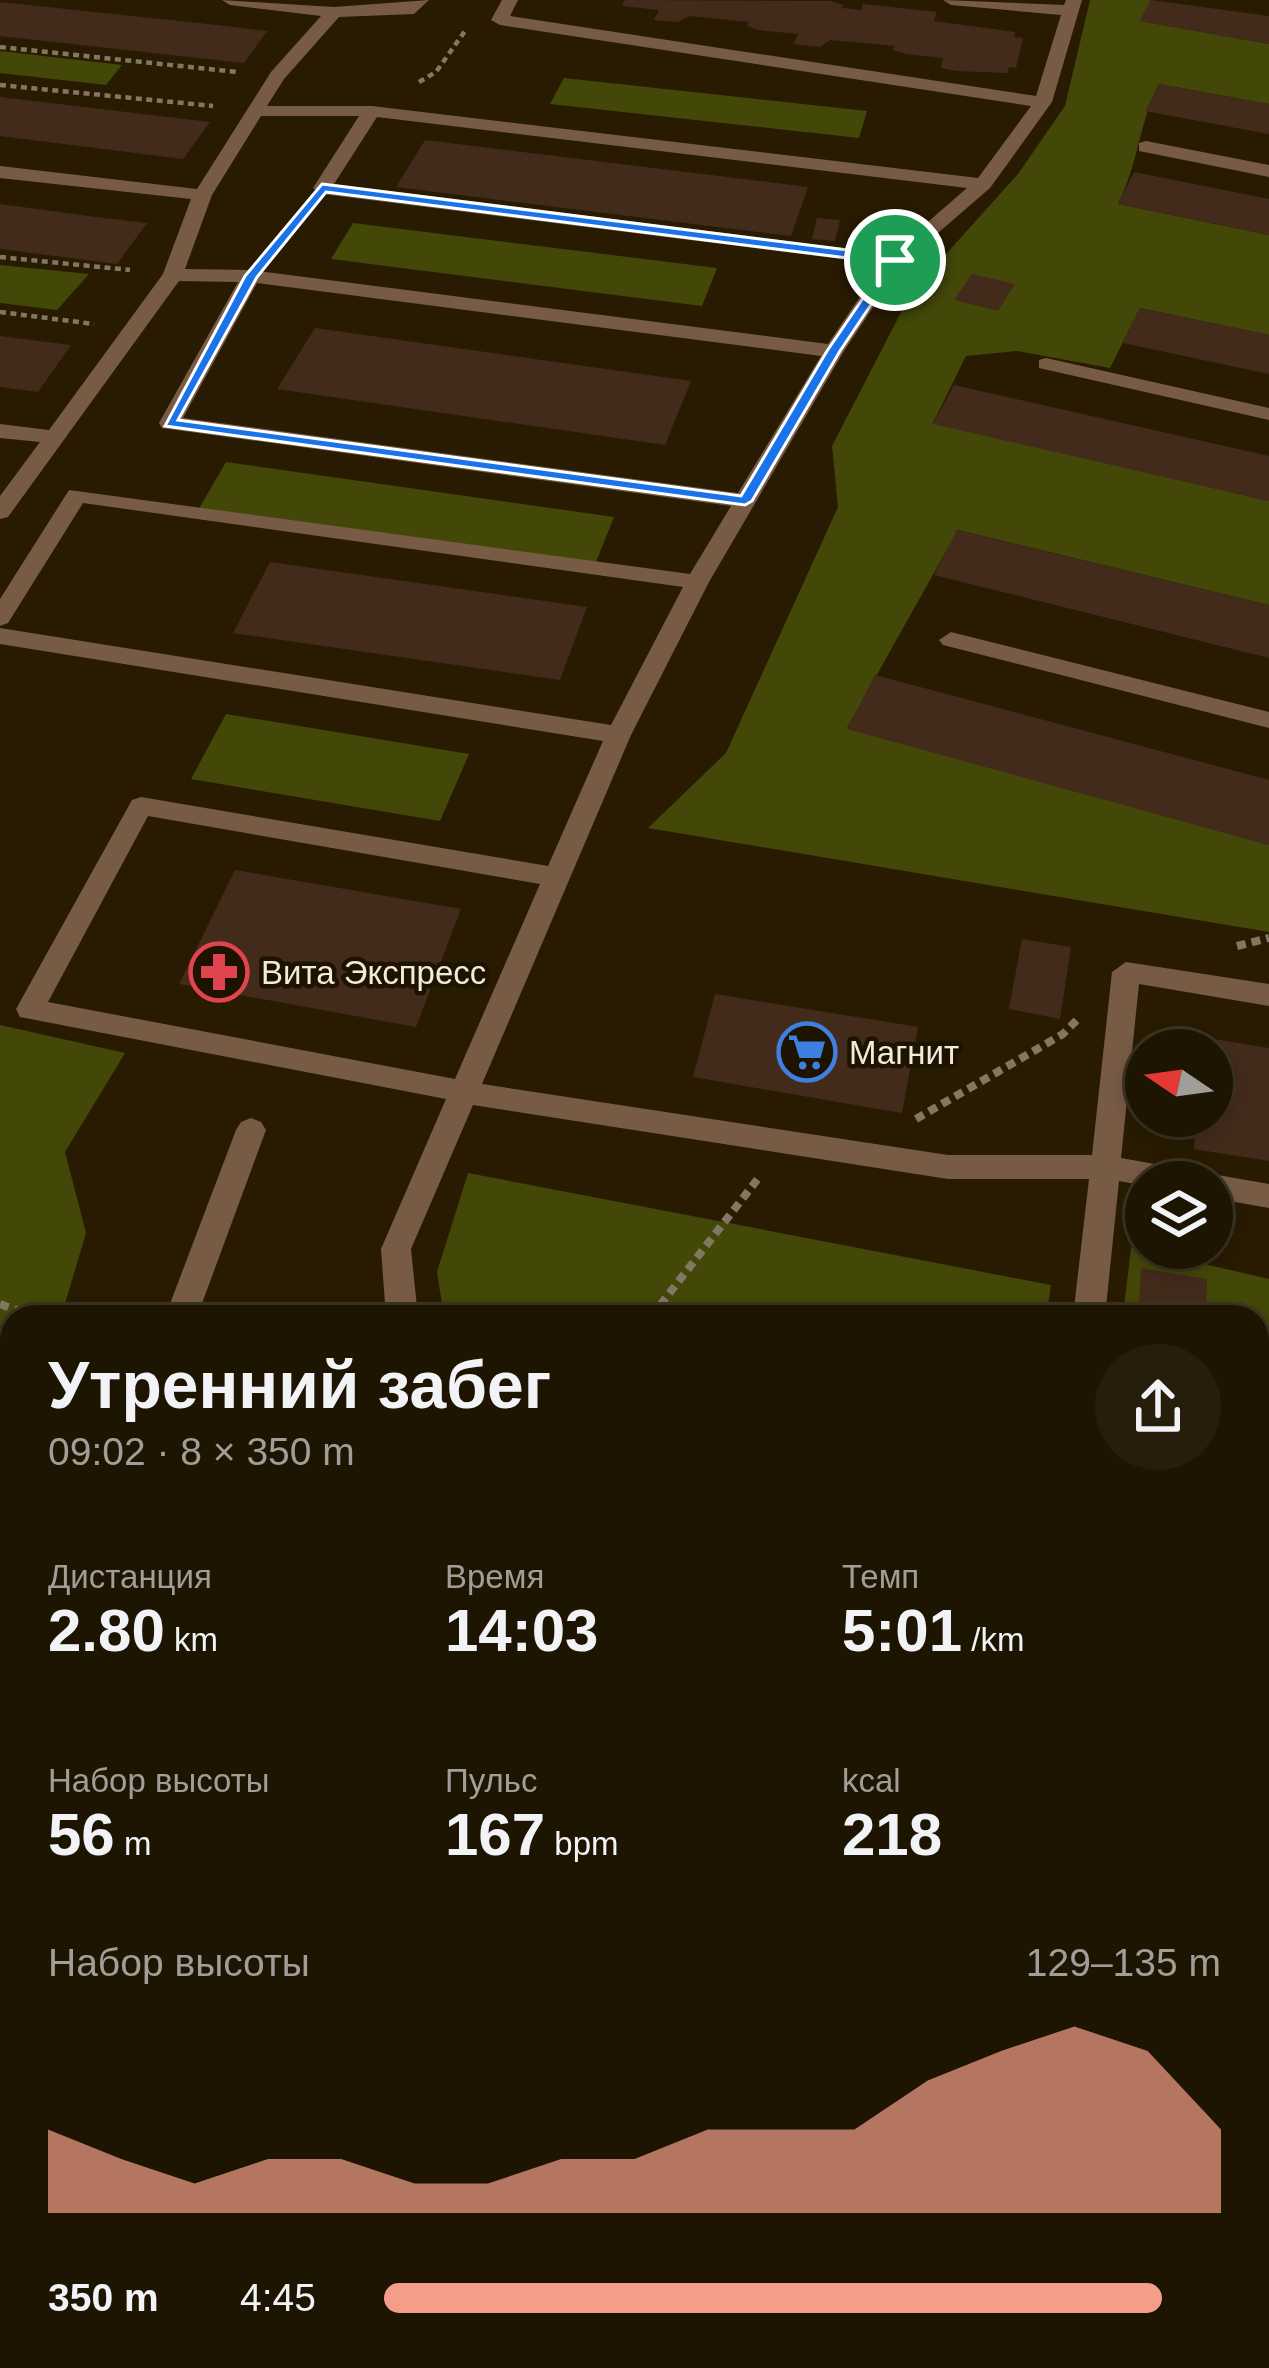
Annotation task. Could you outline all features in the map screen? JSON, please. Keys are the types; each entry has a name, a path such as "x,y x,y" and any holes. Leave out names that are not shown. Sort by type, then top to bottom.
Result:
{"lane":[{"path":"230,0 334,12 414,9 421,0"},
{"path":"401,1305 396,1249 618,735 697,582 834,351 895,260 983,184 1043,102 1073,6 952,0"},
{"path":"510,2 500,20 1043,102"},
{"path":"0,512 173,275 202,195 277,76 334,12"},
{"path":"256,111 372,111 983,184"},
{"path":"372,111 322,188 895,260"},
{"path":"1146,147 1269,171"},
{"path":"0,172 202,195"},
{"path":"173,275 251,276 834,351"},
{"path":"251,276 170,423 745,501"},
{"path":"1046,364 1269,414"},
{"path":"0,431 56,437"},
{"path":"0,618 77,495 697,582"},
{"path":"0,636 618,735"},
{"path":"951,640 1269,720"},
{"path":"557,878 142,806 30,1009 464,1091 784,1144 948,1167 1125,1171"},
{"path":"1090,1305 1126,972 1269,995"},
{"path":"185,1305 251,1130"},
{"path":"1233,1190 1269,1196"}],"path":[{"path":"372,111 436,72 482,8 510,2"},
{"path":"0,47 277,76"},
{"path":"0,85 256,111"},
{"path":"251,276 322,188"},
{"path":"0,257 173,275"},
{"path":"0,312 132,329"},
{"path":"1228,948 1269,938"},
{"path":"905,1126 1064,1034 1126,972"},
{"path":"660,1305 784,1144"}],"green space":[{"path":"1090,0 1151,0 1140,21 1269,44 1269,104 1159,84 1118,204 1269,235 1269,335 1140,308 1110,368 1017,351 966,356 933,423 1269,501 1269,605 958,530 847,728 1269,845 1269,932 648,828 726,753 838,507 832,446 911,293 1018,174 1065,106"},
{"path":"0,51 122,65 106,85 0,73"},
{"path":"564,78 867,111 859,138 550,104"},
{"path":"353,223 717,268 702,306 331,259"},
{"path":"0,265 89,274 57,310 0,303"},
{"path":"226,462 614,517 594,567 197,512"},
{"path":"226,714 469,754 440,821 191,779"},
{"path":"0,1025 125,1053 65,1152 86,1233 65,1305 0,1305"},
{"path":"468,1173 1051,1285 1048,1305 442,1305 437,1272"},
{"path":"1128,1269 1226,1269 1269,1279 1269,1305 1124,1305"}],"building":[{"path":"625,0 830,1 861,10 863,4 937,12 934,21 1015,32 1014,37 1023,38 1016,68 1009,67 1008,73 956,71 941,68 943,58 905,54 893,50 895,46 830,40 820,47 794,44 798,34 758,30 747,26 749,22 689,16 678,22 654,20 659,10 622,6"},
{"path":"1151,0 1269,16 1269,44 1139,21"},
{"path":"0,2 267,31 244,63 0,36"},
{"path":"1159,84 1269,104 1269,134 1145,111"},
{"path":"0,97 210,122 183,159 0,136"},
{"path":"425,140 808,187 791,236 396,187"},
{"path":"1134,172 1269,199 1269,235 1118,204"},
{"path":"0,204 147,223 117,264 0,249"},
{"path":"817,218 840,220 835,241 812,239"},
{"path":"972,274 1015,284 998,311 954,300"},
{"path":"1140,308 1269,335 1269,374 1123,343"},
{"path":"315,328 691,381 665,445 277,389"},
{"path":"0,336 71,345 38,392 0,387"},
{"path":"954,385 1269,456 1269,501 933,424"},
{"path":"957,530 1269,605 1269,658 934,575"},
{"path":"270,562 587,607 560,680 233,633"},
{"path":"875,675 1269,780 1269,845 847,729"},
{"path":"235,870 461,909 416,1027 179,984"},
{"path":"1022,939 1071,947 1060,1019 1009,1009"},
{"name":"Магнит","path":"715,994 918,1027 902,1113 693,1077"},
{"path":"1233,1042 1269,1048 1269,1161 1194,1149 1195,1137 1233,1137"},
{"path":"1141,1269 1207,1279 1206,1305 1139,1305"}],"place":[{"name":"Вита Экспресс","path":"219,972"},
{"name":"Магнит","path":"807,1052"}],"route":[{"path":"322,188 895,260 834,351 745,501 170,423 251,276 322,188"}]}
